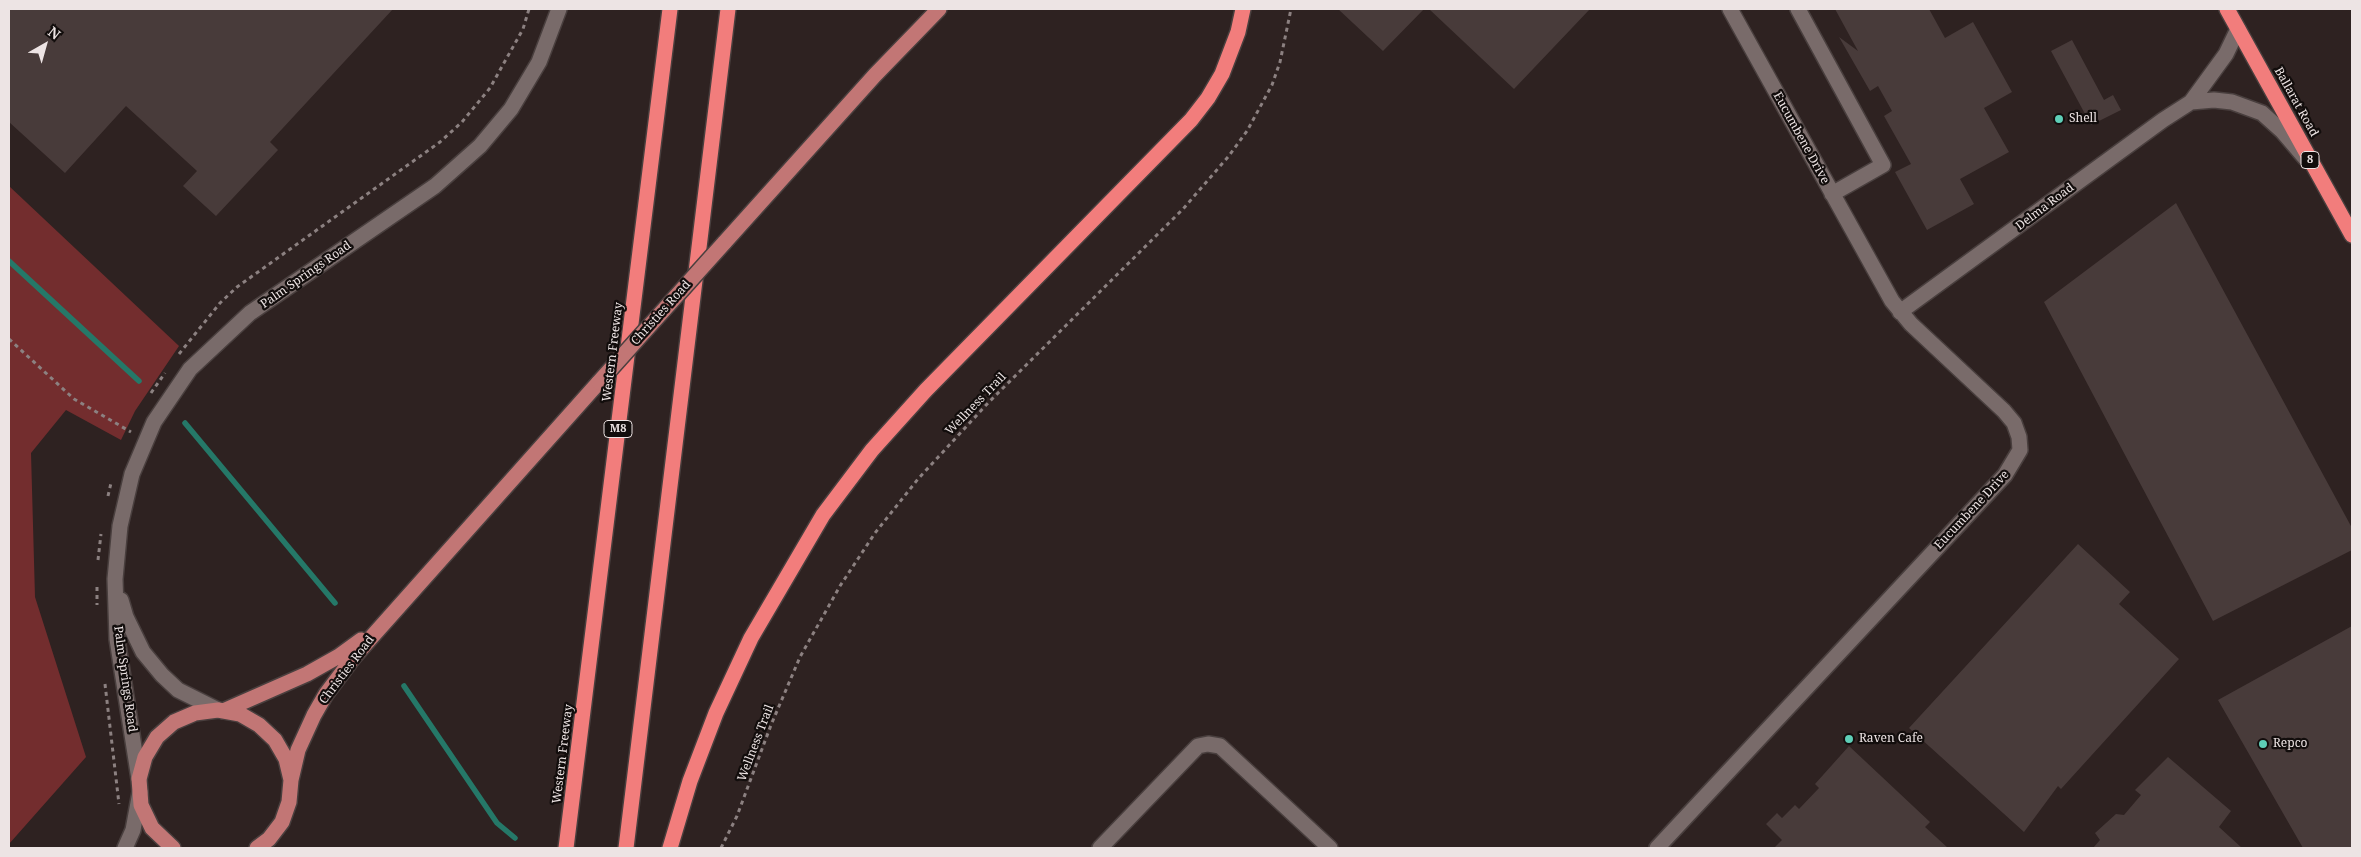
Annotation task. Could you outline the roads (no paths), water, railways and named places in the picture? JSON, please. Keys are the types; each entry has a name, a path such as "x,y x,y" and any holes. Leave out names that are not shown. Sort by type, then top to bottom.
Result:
{"highway":[{"name":"Western Freeway","path":"566,848 670,9"},
{"path":"626,848 728,9"},
{"path":"670,848 690,781 716,713 751,638 823,515 872,450 926,390 1137,178 1191,120 1208,98 1222,74 1238,32 1243,9"},
{"name":"Ballarat Road","path":"2228,9 2352,235"}],"main road":[{"name":"Christies Road","path":"875,75 928,9"},
{"name":"Christies Road","path":"257,848 269,839 282,822 289,802 291,780 298,750 326,694 388,619 599,382 875,75 939,9"},
{"name":"Christies Road","path":"220,711 307,674 339,656 388,619"},
{"path":"173,848 152,828 142,805 140,783 145,757 153,744 174,722 196,712 220,711 240,714 260,725 275,740 286,759 291,780"}],"street":[{"name":"Palm Springs Road","path":"140,783 117,639 115,579 120,526 132,474 154,422 190,369 250,313 435,186 480,146 511,109 539,62 559,9"},
{"name":"Eucumbene Drive","path":"1657,848 2005,476 2020,450 2019,437 2014,423 2004,411 1900,312 1882,286 1730,9"},
{"path":"1798,9 1883,166 1832,194"},
{"name":"Delma Road","path":"1900,312 2163,120 2191,102 2226,54 2238,28"},
{"name":"Delma Road","path":"2191,102 2214,100 2232,102 2262,113 2282,131 2317,172"},
{"name":"Palm Springs Road","path":"115,579 126,618 143,652 178,690 220,711"},
{"path":"1111,845 1198,746 1208,744 1220,746 1330,848"},
{"path":"125,848 133,830 140,783"}],"waterway":[{"path":"9,261 139,381"},
{"path":"185,423 335,603"},
{"path":"404,686 497,823 515,838"}],"place":[{"name":"Shell","path":"2059,119"},
{"name":"Raven Cafe","path":"1849,739"},
{"name":"Repco","path":"2263,744"}]}
